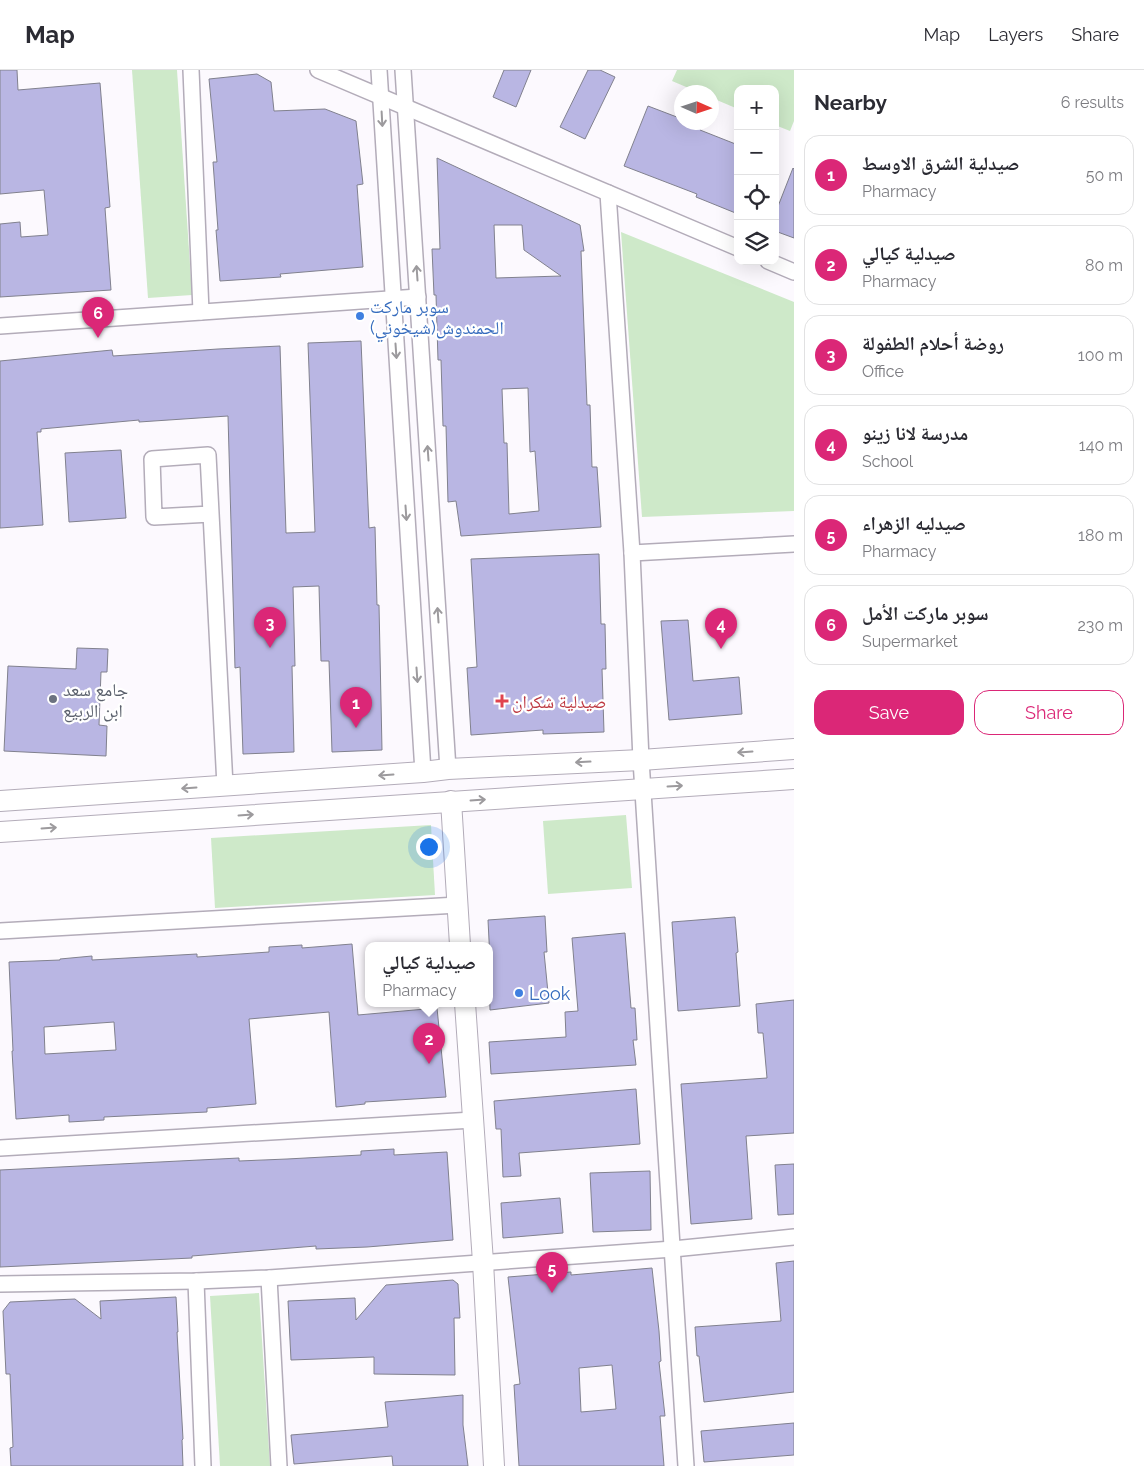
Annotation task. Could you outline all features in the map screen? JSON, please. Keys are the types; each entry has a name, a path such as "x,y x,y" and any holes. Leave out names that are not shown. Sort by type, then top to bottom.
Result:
{"street":[{"path":"191,70 201,312"},
{"path":"318,70 734,246"},
{"path":"379,70 423,772"},
{"path":"403,70 448,768"},
{"path":"608,193 632,553 641,760 686,1466"},
{"path":"777,265 794,272"},
{"path":"0,326 418,297"},
{"path":"211,514 154,517 152,459 208,455 225,786"},
{"path":"632,553 794,544"},
{"path":"0,801 423,772 448,768 641,760 794,749"},
{"path":"0,832 794,779"},
{"path":"451,801 460,942"},
{"path":"0,931 458,905"},
{"path":"465,1007 483,1262 494,1466"},
{"path":"0,1148 473,1120"},
{"path":"0,1284 269,1278 672,1250 794,1237"},
{"path":"269,1278 279,1466"},
{"path":"196,1281 203,1466"}],"green space":[{"path":"132,70 177,70 192,295 148,298"},
{"path":"677,70 794,70 794,121 790,131 779,127 779,85 734,85 734,107 719,101 719,85 681,85 672,81"},
{"path":"621,232 794,302 794,511 642,517"},
{"path":"626,815 632,888 548,894 543,821"},
{"path":"431,825 435,895 215,908 211,838"},
{"path":"259,1293 270,1466 220,1466 210,1296"}],"building":[{"path":"0,70 17,70 18,90 100,83 110,207 105,208 111,290 0,297 0,224 20,222 21,237 48,235 44,190 0,194"},
{"path":"504,70 531,70 516,107 493,97"},
{"path":"588,70 600,70 615,77 585,139 560,127"},
{"path":"257,74 271,82 274,111 325,109 356,121 363,184 357,185 363,267 280,274 281,277 220,281 213,162 217,162 209,79"},
{"path":"648,106 674,116 674,130 700,130 734,143 734,212 696,197 697,194 624,166"},
{"path":"437,158 580,225 584,251 581,251 587,405 590,405 592,467 597,467 601,527 461,536 456,501 448,502 446,426 443,426 441,360 438,360 436,295 434,295 432,249 440,249","holes":["494,225 522,225 524,250 561,276 496,278","528,388 530,452 535,451 539,511 509,514 507,443 504,443 502,389"]},
{"path":"793,168 794,238 779,232 779,204"},
{"path":"361,341 369,528 375,527 377,605 379,605 382,750 332,752 329,661 321,661 319,586 293,587 295,666 292,666 294,752 243,754 240,667 235,668 228,416 139,422 139,420 41,429 41,432 37,432 43,525 0,528 0,361 112,350 113,356 280,346 286,533 315,532 308,343"},
{"path":"121,450 126,518 69,522 65,453"},
{"path":"599,554 601,624 605,624 606,669 602,669 604,732 543,734 543,730 471,735 467,668 477,667 471,559"},
{"path":"688,620 693,681 739,677 742,714 669,720 661,621"},
{"name":"جامع سعد ابن الربيع","path":"77,648 108,649 107,672 101,672 99,725 107,726 106,756 4,751 8,666 76,669"},
{"path":"545,916 547,952 544,952 549,1003 490,1010 490,1007 493,1007 493,942 489,942 488,920"},
{"path":"735,917 740,1006 678,1011 672,922"},
{"path":"625,933 631,1008 635,1008 637,1040 633,1040 636,1065 491,1074 489,1042 566,1037 565,1012 578,1011 572,938"},
{"path":"352,944 358,1015 437,1008 446,1097 365,1102 365,1104 336,1107 329,1012 249,1019 256,1104 207,1108 207,1112 104,1117 104,1120 69,1122 69,1115 16,1119 9,962 60,960 92,956 92,960 197,954 197,957 269,952 269,947 302,945 302,948","holes":["114,1022 116,1050 45,1054 44,1027"]},
{"path":"794,1000 794,1133 746,1136 752,1219 691,1224 681,1084 767,1078 763,1033 758,1033 756,1004"},
{"path":"636,1089 640,1144 519,1153 521,1176 503,1177 501,1129 496,1129 494,1101"},
{"path":"394,1149 394,1155 447,1152 453,1240 367,1247 316,1249 316,1246 192,1256 192,1258 0,1267 0,1170 239,1158 239,1161 287,1159 361,1155 361,1151"},
{"path":"794,1164 794,1214 778,1215 775,1165"},
{"path":"650,1171 651,1230 593,1232 590,1173"},
{"path":"560,1198 563,1233 503,1238 501,1203"},
{"path":"794,1261 794,1392 704,1402 695,1327 781,1321 776,1263"},
{"path":"652,1268 665,1416 660,1416 664,1466 519,1466 514,1385 520,1384 508,1277 571,1272 571,1275","holes":["612,1365 616,1409 581,1412 579,1368"]},
{"path":"453,1280 458,1284 460,1318 454,1318 455,1375 374,1374 374,1357 291,1360 288,1301 355,1298 356,1320 386,1285"},
{"path":"176,1297 183,1466 11,1466 10,1448 13,1447 10,1374 6,1374 3,1311 10,1302 75,1299 101,1319 100,1301"},
{"path":"463,1395 463,1425 468,1466 393,1466 392,1456 294,1464 291,1435 388,1427 385,1402"},
{"path":"794,1423 794,1455 704,1462 701,1431"}],"place":[{"name":"سوبر ماركت الحمندوش(شيخوني)","path":"360,316"},
{"name":"سوبر ماركت الأمل","path":"98,338"},
{"name":"روضة أحلام الطفولة","path":"270,648"},
{"name":"مدرسة لانا زينو","path":"721,649"},
{"name":"جامع سعد ابن الربيع","path":"53,699"},
{"name":"صيدلية شكران","path":"502,701"},
{"name":"صيدلية الشرق الاوسط","path":"356,728"},
{"name":"Look","path":"519,993"},
{"name":"صيدلية كيالي","path":"429,1064"},
{"name":"صيدليه الزهراء","path":"552,1293"}]}
